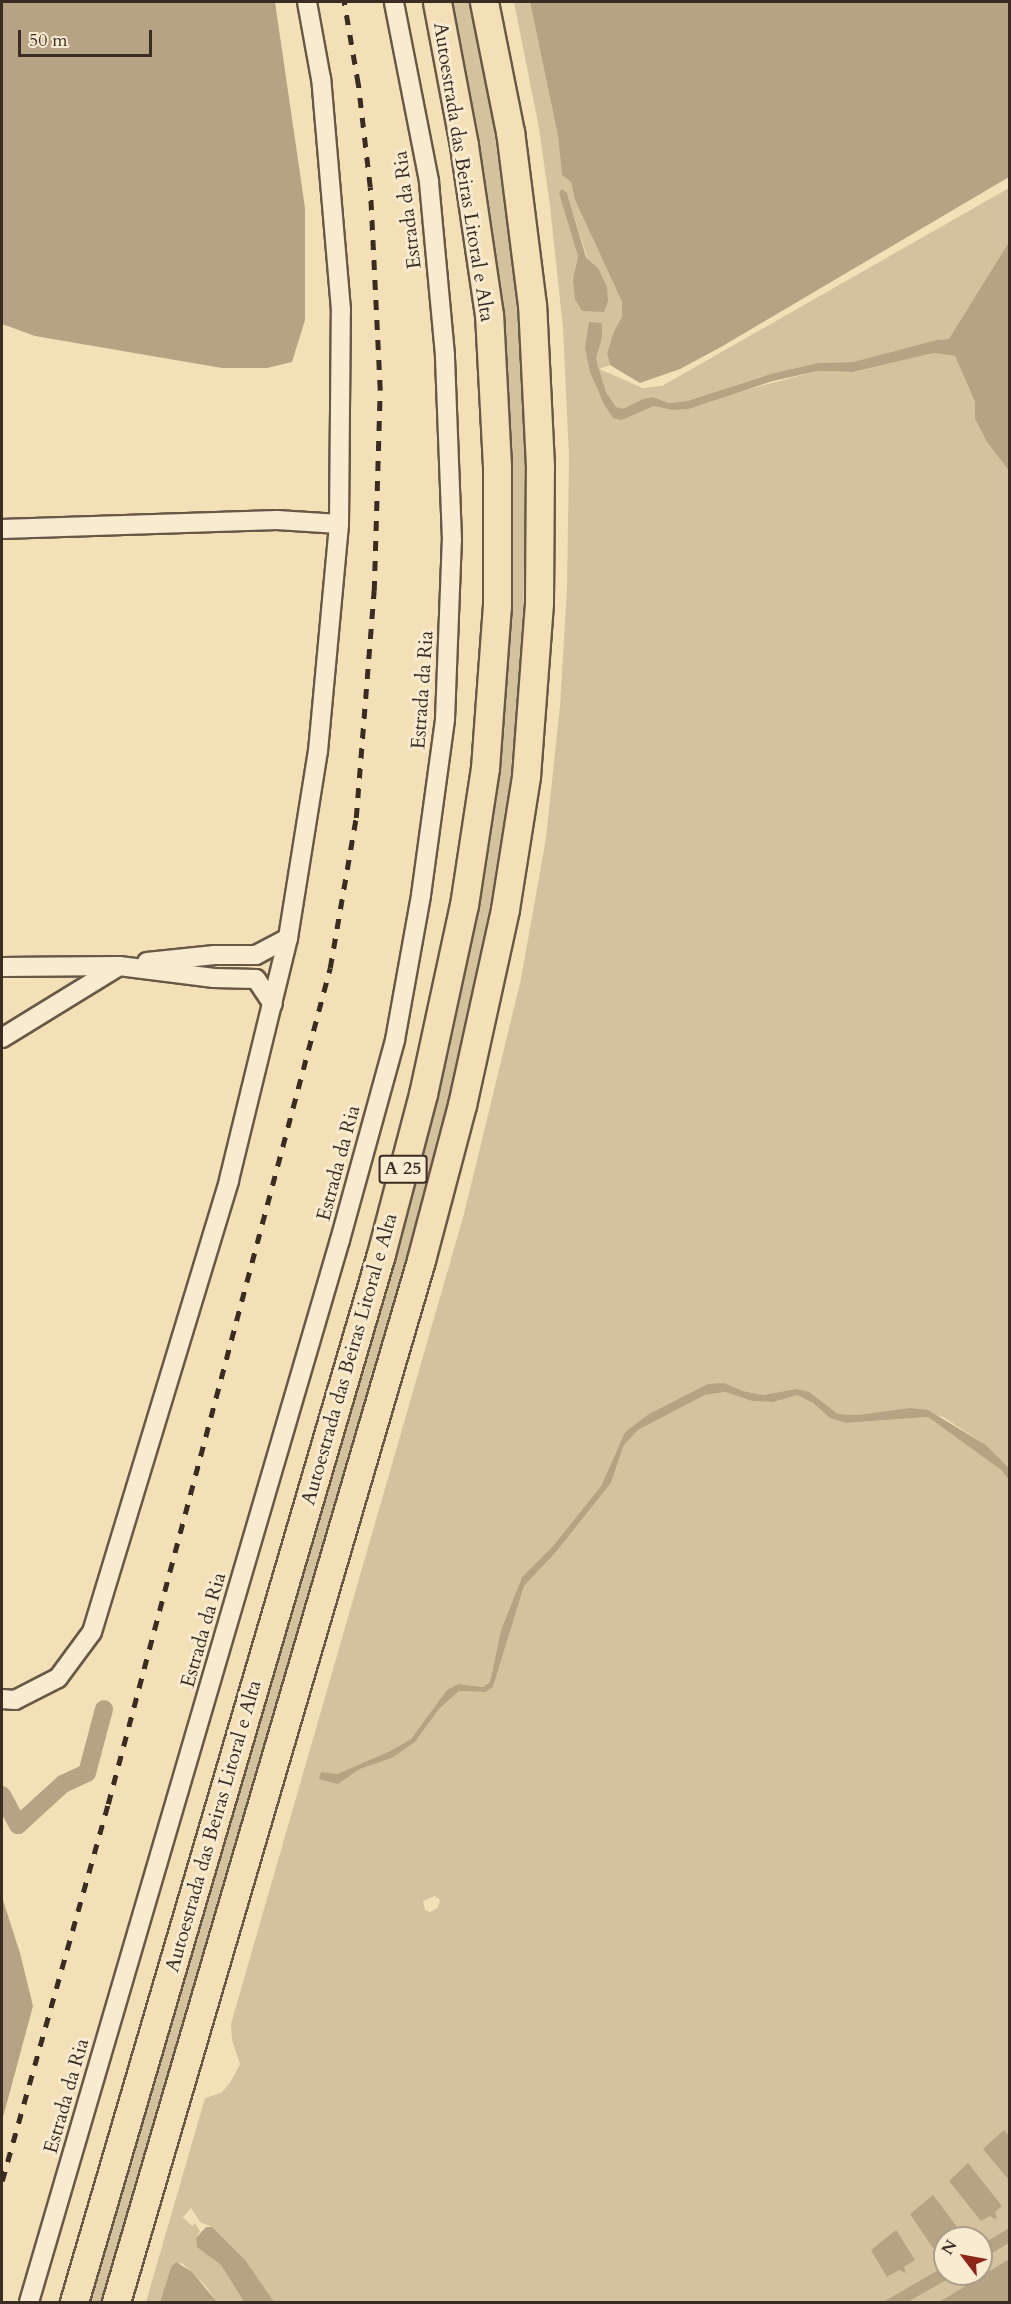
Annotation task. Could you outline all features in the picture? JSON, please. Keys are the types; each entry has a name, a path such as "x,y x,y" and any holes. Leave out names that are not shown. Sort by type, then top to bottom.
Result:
{"highway":[{"name":"Autoestrada das Beiras Litoral e Alta","path":"74,2302 381,1254 423,1094 464,905 485,768 497,606 497,466 489,315 464,145 437,2"},
{"name":"Autoestrada das Beiras Litoral e Alta","path":"116,2302 448,1161 505,909 526,776 539,591 540,466 532,305 510,132 484,2"}],"street":[{"path":"2,1700 15,1700 58,1678 92,1632 229,1180 288,938 318,751 339,524 341,310 321,79 307,2"},
{"name":"Estrada da Ria","path":"29,2302 340,1240 395,1040 421,895 445,719 452,540 445,355 429,181 394,2"},
{"path":"2,529 277,519 339,524"},
{"path":"2,967 119,966 215,955 256,955 288,938"},
{"path":"2,1038 119,966 214,978 256,979 273,1004"}],"shaded area":[{"path":"2,2 275,2 305,208 305,320 292,362 267,368 222,368 35,336 2,324"},
{"path":"446,2 469,2 492,117 509,234 521,351 526,446 523,624 510,782 496,874 461,1051 387,1330 102,2302 84,2302 426,1121 507,520"},
{"path":"514,2 530,2 558,136 562,175 571,182 575,200 622,302 622,317 614,331 607,353 610,365 599,369 596,358 602,338 602,323 589,323 590,372 622,420 654,406 672,410 817,371 854,372 934,353 955,356 975,402 975,419 987,442 1009,471 1009,1468 986,1445 943,1417 909,1408 857,1415 838,1414 796,1389 763,1395 743,1391 724,1383 625,1432 601,1486 553,1546 522,1577 501,1630 490,1682 483,1687 458,1684 447,1691 411,1739 390,1751 337,1774 338,1784 360,1769 392,1758 415,1742 439,1709 459,1691 484,1692 493,1687 524,1586 556,1552 611,1483 624,1445 638,1430 705,1395 725,1392 752,1401 774,1402 797,1395 813,1403 830,1418 846,1423 928,1417 1001,1470 1009,1480 1009,2228 993,2238 993,2226 933,2226 933,2273 883,2302 274,2302 212,2227 200,2222 191,2208 183,2217 192,2226 195,2223 200,2231 196,2238 197,2246 221,2265 244,2302 217,2302 205,2285 182,2263 171,2267 160,2302 146,2302 205,2098 221,2093 230,2083 240,2064 232,2040 231,2024 464,1214 521,979 546,838 560,706 567,589 569,456 563,328 539,128","holes":["567,193 587,257 598,268 575,268 578,256","435,1896 440,1900 438,1908 430,1912 425,1910 423,1901"]},
{"path":"530,2 1009,2 1009,177 721,347 680,369 640,383 610,365 607,353 614,331 622,317 622,302 575,200 571,182 562,175 558,136"},
{"path":"1009,188 1009,242 950,339 936,340 853,362 818,363 774,373 687,401 669,403 653,397 643,399 623,410 616,407 606,392 599,369 643,388 662,386"},
{"path":"562,189 567,193 586,257 598,268 607,287 608,301 604,312 582,311 575,299 573,279 578,256 559,193"},
{"path":"1009,242 1009,471 987,442 975,419 975,402 955,356 934,353 853,372 817,371 773,381 688,409 672,410 654,406 622,420 613,418 590,372 585,348 589,322 602,323 602,338 596,358 606,392 616,407 623,409 643,399 653,397 669,403 687,401 774,373 818,363 853,362 936,340 949,339"},
{"path":"724,1383 743,1391 763,1395 796,1389 809,1392 838,1414 857,1415 909,1408 928,1410 986,1445 1009,1468 1009,1480 1001,1470 928,1417 846,1423 830,1418 813,1403 797,1395 774,1402 752,1401 725,1392 705,1395 638,1430 624,1445 611,1483 556,1552 524,1586 493,1687 485,1692 459,1691 439,1709 415,1742 392,1758 360,1769 338,1784 319,1779 321,1772 337,1774 390,1751 411,1739 447,1690 458,1684 483,1687 490,1682 501,1630 522,1577 553,1546 601,1486 625,1432 649,1414 708,1384"},
{"path":"2,1897 20,1953 33,2006 2,2121"},
{"path":"1004,2130 1009,2136 1009,2180 983,2149"},
{"path":"968,2163 1002,2206 995,2212 997,2218 990,2216 981,2221 949,2181"},
{"path":"933,2195 956,2226 933,2226 933,2248 910,2214"},
{"path":"206,2227 212,2227 245,2260 274,2302 244,2302 221,2265 197,2247 196,2238"},
{"path":"1009,2228 1009,2243 993,2253 993,2238"},
{"path":"896,2230 915,2260 904,2267 906,2273 899,2270 887,2277 871,2250"},
{"path":"1009,2243 1009,2259 993,2269 993,2253"},
{"path":"1009,2259 1009,2302 939,2302 965,2286 993,2286 993,2269"},
{"path":"176,2262 192,2272 217,2302 160,2302 171,2267"},
{"path":"933,2273 933,2286 936,2286 908,2302 883,2302"},
{"path":"936,2286 965,2286 939,2302 908,2302"}],"waterway":[{"path":"2,1795 18,1825 63,1784 87,1773 104,1709"}],"railway":[{"path":"2,2181 108,1804 330,968 356,818 374,591 380,390 370,187 358,84 344,2"}]}
